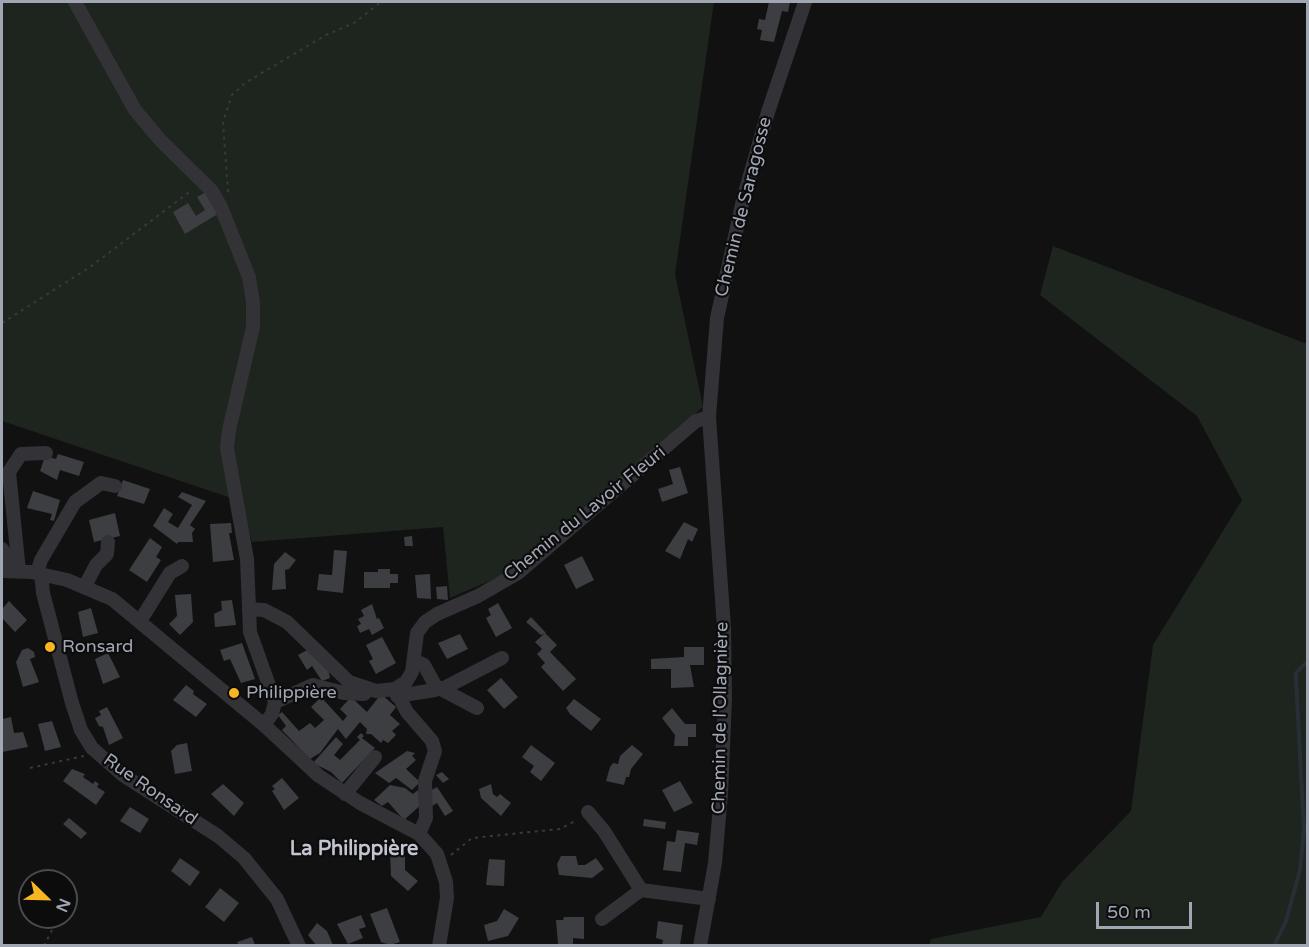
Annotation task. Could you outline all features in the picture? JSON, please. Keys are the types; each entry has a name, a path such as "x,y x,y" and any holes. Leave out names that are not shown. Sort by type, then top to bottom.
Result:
{"street":[{"path":"75,2 135,110 161,141 204,181 221,207 249,277 253,302 253,327 229,430 227,448 247,559 249,609 256,653 275,702 272,714 264,725"},
{"name":"Chemin de Saragosse","path":"709,417 712,358 724,275 768,112 805,2"},
{"name":"Chemin du Lavoir Fleuri","path":"396,692 406,682 415,661 417,633 425,622 518,573 696,421 709,417"},
{"name":"Chemin de l'Ollagnière","path":"700,945 709,899 721,794 725,699 724,628 709,417"},
{"path":"23,572 9,472 21,454 46,453"},
{"path":"23,572 40,560 75,502 101,483 115,486"},
{"path":"23,572 57,522 63,502"},
{"path":"85,586 96,564 107,554 108,542"},
{"path":"2,549 23,572 85,586 112,599 264,725 319,776 345,794 419,834 440,860 446,882 447,898 439,945"},
{"path":"140,621 170,573 182,566"},
{"name":"Rue Ronsard","path":"23,572 43,593 72,703 81,730 93,750 123,776 218,836 244,858 277,899 299,945"},
{"path":"249,609 264,610 287,622 349,682 368,689 396,692 432,691 502,658"},
{"path":"415,661 424,665 438,688 477,708"},
{"path":"334,668 332,672 335,689"},
{"path":"275,702 313,685 330,692 335,689"},
{"path":"335,689 344,693 364,694 368,689"},
{"path":"396,692 411,718 432,741 435,751 425,781 426,812 419,834"},
{"path":"345,794 375,757"},
{"path":"588,812 604,831 641,890"},
{"path":"602,919 641,890 709,899"}],"path":[{"path":"221,207 227,201 228,195 224,122 232,95 252,78 326,35 354,23 381,2"},
{"path":"2,323 90,267 204,181"},
{"path":"30,768 81,757 93,750"},
{"path":"440,860 472,838 560,829 572,825 588,812"},
{"path":"44,945 52,930"}],"shaded area":[{"path":"2,2 714,2 675,274 703,407 515,570 450,598 443,527 252,542 240,501 2,421"},
{"path":"1053,246 1307,344 1307,945 929,945 931,939 1041,917 1062,882 1131,811 1153,645 1242,500 1197,416 1040,295"}],"building":[{"path":"769,2 790,2 788,12 782,11 774,42 760,40 762,30 757,29 759,19 765,20"},
{"path":"208,191 221,212 185,234 173,212 188,203 196,216 205,210 197,197"},
{"path":"58,454 84,462 79,476 60,470 57,480 40,471 45,456 56,459"},
{"path":"680,467 688,493 662,502 658,489 673,484 669,470"},
{"path":"123,480 150,489 144,504 117,496"},
{"path":"33,491 60,500 54,521 50,520 52,514 27,508"},
{"path":"182,492 206,501 190,525 195,529 192,533 193,542 178,542 177,544 153,526 164,508 173,514 168,522 178,528 192,505 178,497"},
{"path":"115,513 120,536 94,542 89,520"},
{"path":"684,522 698,529 692,542 688,539 680,559 665,551"},
{"path":"231,523 232,533 229,533 234,560 213,562 210,524"},
{"path":"412,536 413,546 405,546 404,537"},
{"path":"150,538 162,547 156,557 161,560 147,582 129,570"},
{"path":"334,550 347,551 343,593 317,590 319,574 332,575"},
{"path":"285,552 296,560 289,569 285,570 286,589 272,590 274,564"},
{"path":"582,556 594,580 576,589 564,565"},
{"path":"378,569 390,569 390,574 398,574 398,583 390,583 390,588 364,588 364,572 378,572"},
{"path":"430,574 431,599 417,598 415,575"},
{"path":"447,586 448,600 437,599 436,587"},
{"path":"191,594 193,622 180,635 169,624 177,616 175,595"},
{"path":"232,600 236,625 215,627 214,614 222,610 221,601"},
{"path":"9,601 27,620 15,632 2,618 2,609"},
{"path":"498,603 512,628 496,637 486,618 491,615 488,609"},
{"path":"372,604 377,619 379,618 384,628 372,635 369,629 360,633 357,626 361,624 358,619 364,616 361,610"},
{"path":"91,608 98,633 83,637 78,612"},
{"path":"531,617 546,633 541,635 526,622"},
{"path":"545,633 557,645 550,652 576,679 563,691 541,667 545,663 537,654 542,649 535,642"},
{"path":"460,634 468,649 447,659 438,643"},
{"path":"382,637 396,663 376,674 369,661 373,659 366,645"},
{"path":"242,643 255,679 241,683 230,659 224,661 220,650"},
{"path":"684,647 704,647 704,665 690,665 694,687 671,688 671,669 651,669 651,659 684,657"},
{"path":"28,648 34,652 35,657 30,659 39,682 23,687 16,662 22,650"},
{"path":"309,649 328,668 330,678 322,681 312,666 307,670 298,655"},
{"path":"108,653 120,677 103,684 95,659"},
{"path":"501,678 518,697 504,709 487,690"},
{"path":"186,685 194,691 193,694 207,704 196,717 173,700"},
{"path":"381,694 396,707 390,715 400,724 392,731 396,735 388,743 383,740 381,743 371,734 366,734 367,729 360,722 346,739 338,729 320,753 310,759 282,730 286,726 278,715 282,712 299,731 310,723 315,728 324,720 311,707 321,697 343,721 347,716 340,709 351,697 367,712"},
{"path":"574,699 601,719 591,731 566,708"},
{"path":"107,707 123,738 109,745 103,727 99,726 95,718 101,715 99,711"},
{"path":"672,708 685,724 696,724 696,737 688,737 688,746 674,746 675,735 662,718"},
{"path":"11,717 14,733 23,732 28,747 2,752 2,719"},
{"path":"52,721 61,747 45,751 38,724"},
{"path":"361,733 364,736 362,738 375,748 342,783 331,772 313,763 336,737 343,744 334,755 340,760 360,740 357,737"},
{"path":"187,743 192,771 175,774 171,751 177,745"},
{"path":"531,745 555,763 541,781 530,772 534,766 522,757"},
{"path":"632,745 643,754 631,769 629,777 626,777 624,785 606,781 610,767 613,763 618,764 620,756"},
{"path":"407,751 415,753 412,756 416,760 406,769 420,782 412,790 396,778 389,783 375,773"},
{"path":"72,769 85,774 83,777 93,784 95,781 99,784 97,787 105,792 96,805 63,781"},
{"path":"442,772 449,779 443,783 436,775"},
{"path":"282,778 299,798 284,810 272,791 275,789 272,786"},
{"path":"680,781 693,803 674,812 662,790"},
{"path":"223,784 244,803 234,816 211,794"},
{"path":"491,784 493,794 497,797 500,794 511,803 501,816 481,798 479,789"},
{"path":"390,785 405,788 413,794 418,790 422,797 423,803 404,820 388,802 382,806 374,800"},
{"path":"437,787 453,811 445,816 437,803 432,806 428,792"},
{"path":"130,807 149,819 140,833 120,821"},
{"path":"69,818 87,833 81,839 63,824"},
{"path":"644,819 666,822 665,829 643,826"},
{"path":"677,830 699,833 697,845 685,843 681,872 663,870 667,841 675,842"},
{"path":"390,853 405,853 405,870 418,881 408,891 391,876"},
{"path":"561,856 576,856 578,865 585,865 596,858 604,869 592,878 559,875 557,864"},
{"path":"180,858 200,872 190,886 171,871"},
{"path":"489,859 505,860 504,886 486,885"},
{"path":"220,888 239,903 224,922 205,907"},
{"path":"387,908 400,942 390,945 381,942 370,914"},
{"path":"504,909 519,918 508,936 488,941 484,925 497,921"},
{"path":"361,915 366,927 359,929 363,938 348,944 337,924"},
{"path":"564,917 584,917 584,939 573,938 573,944 558,944 556,920 563,920"},
{"path":"658,921 683,925 680,945 662,945 663,940 656,938"},
{"path":"317,923 327,931 333,945 316,945 308,935"},
{"path":"252,937 255,945 239,945 237,942"}],"waterway":[{"path":"1274,946 1286,921 1300,870 1304,830 1296,673 1308,661"}],"place":[{"name":"Ronsard","path":"50,647"},
{"name":"Philippière","path":"234,693"}],"district":[{"name":"La Philippière","path":"354,850"}]}
